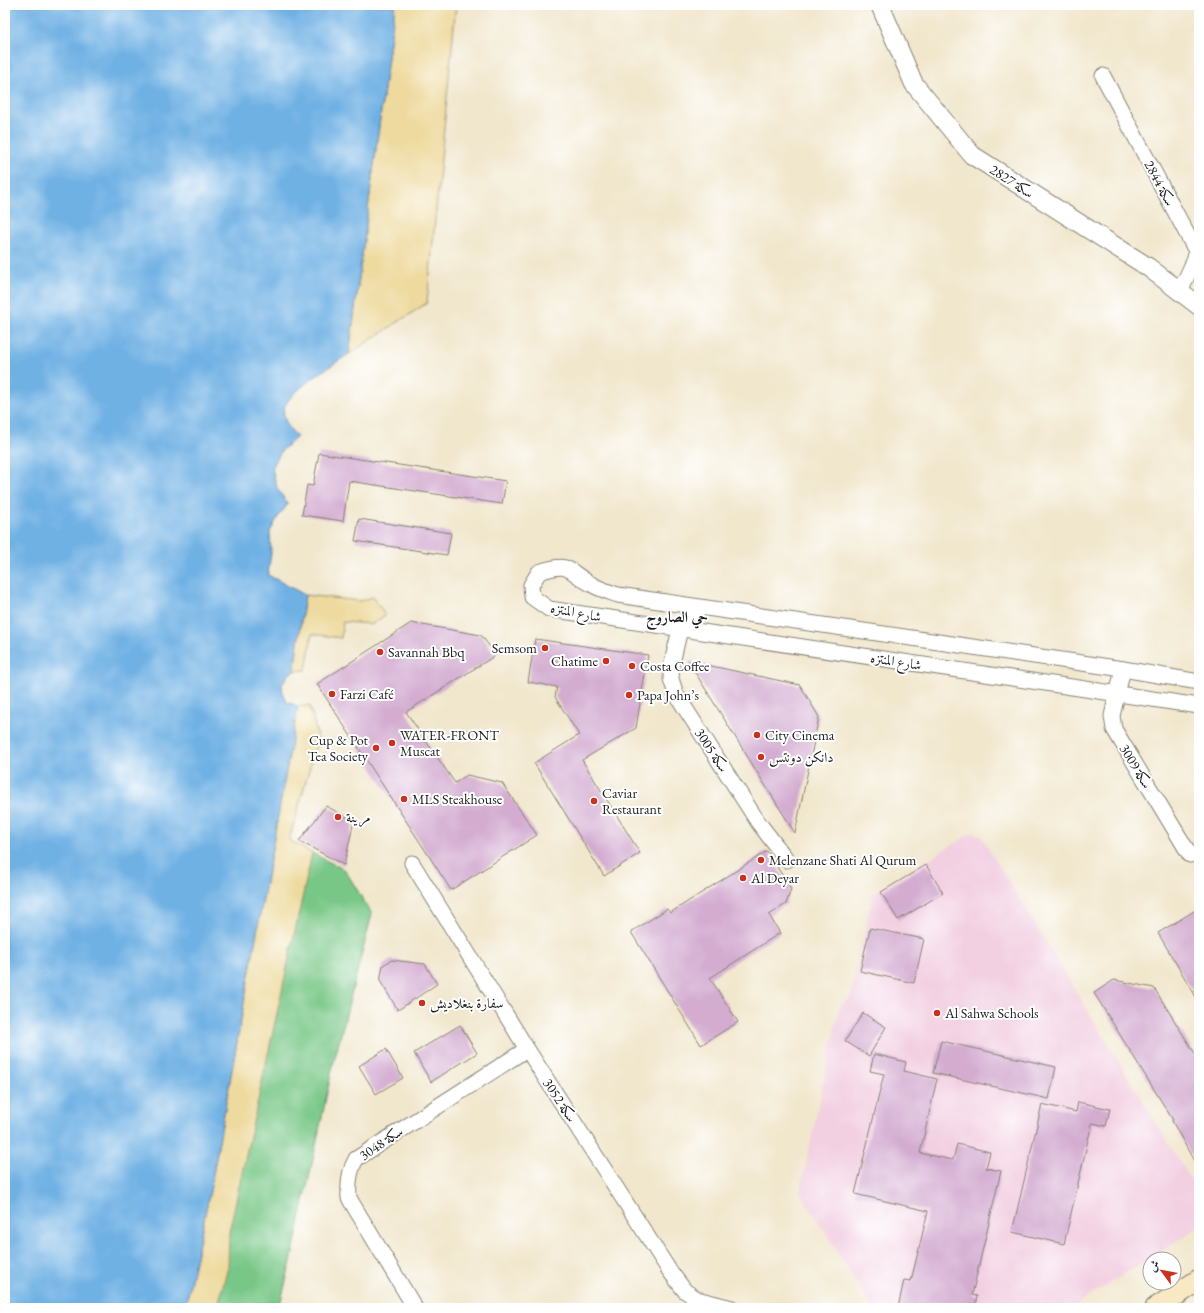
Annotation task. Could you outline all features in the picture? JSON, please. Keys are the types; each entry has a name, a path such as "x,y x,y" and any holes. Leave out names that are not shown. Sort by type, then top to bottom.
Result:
{"main road":[{"path":"1156,1308 1199,1280"}],"street":[{"name":"سكة 2827","path":"880,5 914,84 972,155 1148,267 1199,306"},
{"name":"سكة 2844","path":"1103,76 1196,251 1195,259 1180,291"},
{"name":"شارع المنتزه","path":"1199,682 1123,669 618,595 590,584 569,568 552,568 539,572 531,585 532,597 549,609 1199,706"},
{"path":"680,628 696,607"},
{"path":"752,639 756,616"},
{"name":"سكة 3005","path":"680,628 672,663 671,679 676,694 758,822 787,860"},
{"name":"سكة 3009","path":"1123,669 1112,716 1114,729 1190,855"},
{"name":"سكة 3052","path":"412,862 527,1049 669,1270 685,1291 697,1299 732,1308"},
{"name":"سكة 3048","path":"415,1308 349,1198 348,1188 352,1167 356,1159 527,1049"}],"shaded area":[{"path":"973,832 981,836 1199,1193 1199,1227 1161,1251 1142,1251 1142,1263 1088,1297 1074,1308 872,1308 800,1192 840,1005 850,999 873,894"}],"green space":[{"path":"312,853 345,870 372,914 333,1065 292,1258 279,1308 217,1308 228,1267 229,1232"}],"sand":[{"path":"395,5 456,5 427,303 349,354"},
{"path":"305,595 360,601 373,597 385,615 373,624 343,622 341,638 312,634 306,670 294,671"},
{"path":"298,706 310,706 318,739 289,840 312,853 229,1232 228,1267 217,1308 185,1308 210,1191"}],"water":[{"path":"5,5 395,5 349,354 301,387 287,402 284,409 285,421 297,437 282,450 272,468 277,488 288,504 278,517 270,532 271,553 268,575 305,595 294,671 289,674 282,684 283,693 287,702 298,706 210,1191 185,1308 5,1308"}],"building":[{"path":"319,453 506,481 502,504 349,481 343,521 302,515 307,485 313,486"},
{"path":"359,519 451,533 447,555 355,541"},
{"name":"WATER-FRONT Muscat","path":"411,623 481,635 496,655 406,712 455,783 467,775 502,783 537,835 451,890 317,684"},
{"path":"535,639 648,655 636,728 582,760 640,853 604,876 534,763 579,735 555,697 557,687 528,682"},
{"path":"688,661 800,685 819,717 795,833"},
{"path":"326,806 354,821 344,865 299,841"},
{"path":"767,851 791,889 786,904 769,915 780,933 710,978 738,1022 701,1045 631,932 667,909 670,913"},
{"path":"926,865 943,893 898,920 881,892"},
{"path":"1199,908 1199,1002 1158,933"},
{"path":"870,928 924,939 914,983 860,971"},
{"path":"392,960 425,964 437,984 398,1010 380,981 383,965"},
{"path":"1114,980 1154,988 1199,1060 1199,1170 1172,1121 1173,1120 1094,993"},
{"path":"863,1013 886,1027 869,1056 845,1041"},
{"path":"460,1025 477,1053 431,1082 414,1053"},
{"path":"941,1041 1056,1067 1049,1099 933,1073"},
{"path":"386,1049 403,1078 376,1094 359,1066"},
{"path":"874,1054 906,1062 904,1071 937,1079 920,1153 953,1160 957,1144 990,1152 986,1168 1001,1171 972,1295 977,1296 975,1308 898,1308 904,1280 911,1281 928,1211 855,1194 884,1074 870,1071"},
{"path":"1078,1102 1110,1109 1106,1126 1092,1123 1064,1244 1012,1232 1042,1104 1076,1112"}],"place":[{"name":"Semsom","path":"545,648"},
{"name":"Savannah Bbq","path":"380,652"},
{"name":"Chatime","path":"606,661"},
{"name":"Costa Coffee","path":"632,666"},
{"name":"Farzi Café","path":"332,694"},
{"name":"Papa John’s","path":"629,695"},
{"name":"City Cinema","path":"757,735"},
{"name":"WATER-FRONT Muscat","path":"392,743"},
{"name":"Cup & Pot Tea Society","path":"376,748"},
{"name":"دانكن دونتس","path":"761,757"},
{"name":"MLS Steakhouse","path":"404,799"},
{"name":"Caviar Restaurant","path":"594,801"},
{"name":"مرينة","path":"338,817"},
{"name":"Melenzane Shati Al Qurum","path":"761,860"},
{"name":"Al Deyar","path":"743,878"},
{"name":"سفارة بنغلاديش","path":"422,1003"},
{"name":"Al Sahwa Schools","path":"937,1013"}],"district":[{"name":"حي الصاروج","path":"677,617"}]}
